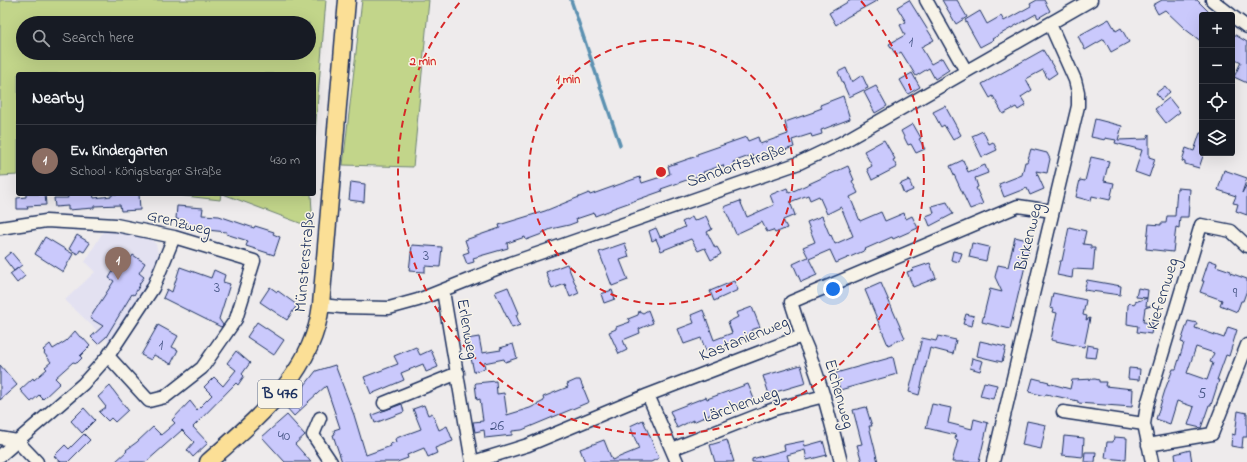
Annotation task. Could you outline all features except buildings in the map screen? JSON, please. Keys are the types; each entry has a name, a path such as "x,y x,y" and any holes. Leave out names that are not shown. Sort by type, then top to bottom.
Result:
{"main road":[{"name":"Münsterstraße","path":"208,462 267,408 290,380 303,361 313,342 320,317 347,0"}],"street":[{"path":"926,0 966,71"},
{"name":"Sandortstraße","path":"321,305 360,308 390,308 418,300 511,263 800,163 841,142 1091,0"},
{"path":"1212,0 1227,12"},
{"path":"1235,18 1247,27"},
{"name":"Birkenweg","path":"993,462 1078,106 1078,92 1075,80 1050,24"},
{"name":"Kastanienweg","path":"473,462 528,445 648,395 802,336 791,302 1018,206 1052,212"},
{"name":"Grenzweg","path":"0,228 46,221 116,225 174,237 254,261 236,319 202,368 165,397 148,401 108,356"},
{"name":"Kiefernweg","path":"1152,462 1144,424 1147,405 1201,225 1231,230 1247,246"},
{"path":"0,456 83,384 108,356 153,288 174,237"},
{"name":"Erlenweg","path":"443,291 473,462"},
{"name":"Eichenweg","path":"802,336 811,356 824,396 841,462"},
{"path":"1148,445 1212,434 1247,345"},
{"name":"Erlenweg","path":"384,403 458,373"},
{"path":"648,395 677,462"},
{"name":"Lärchenweg","path":"672,449 774,409 824,396"},
{"path":"1063,412 1144,424"},
{"path":"320,418 313,435 331,462"},
{"path":"0,438 17,441 37,462"}],"shaded area":[{"path":"104,230 146,235 156,244 159,257 145,288 109,342 65,300 95,272 85,262"}],"green space":[{"path":"0,0 326,0 316,121 316,72 16,72 16,175 0,176"},
{"path":"362,0 429,0 413,167 343,165"},
{"path":"185,196 221,196 220,200"},
{"path":"228,196 311,196 313,228"}],"waterway":[{"path":"571,0 620,145"}],"place":[{"name":"Ev. Kindergarten","path":"118,280"}]}
